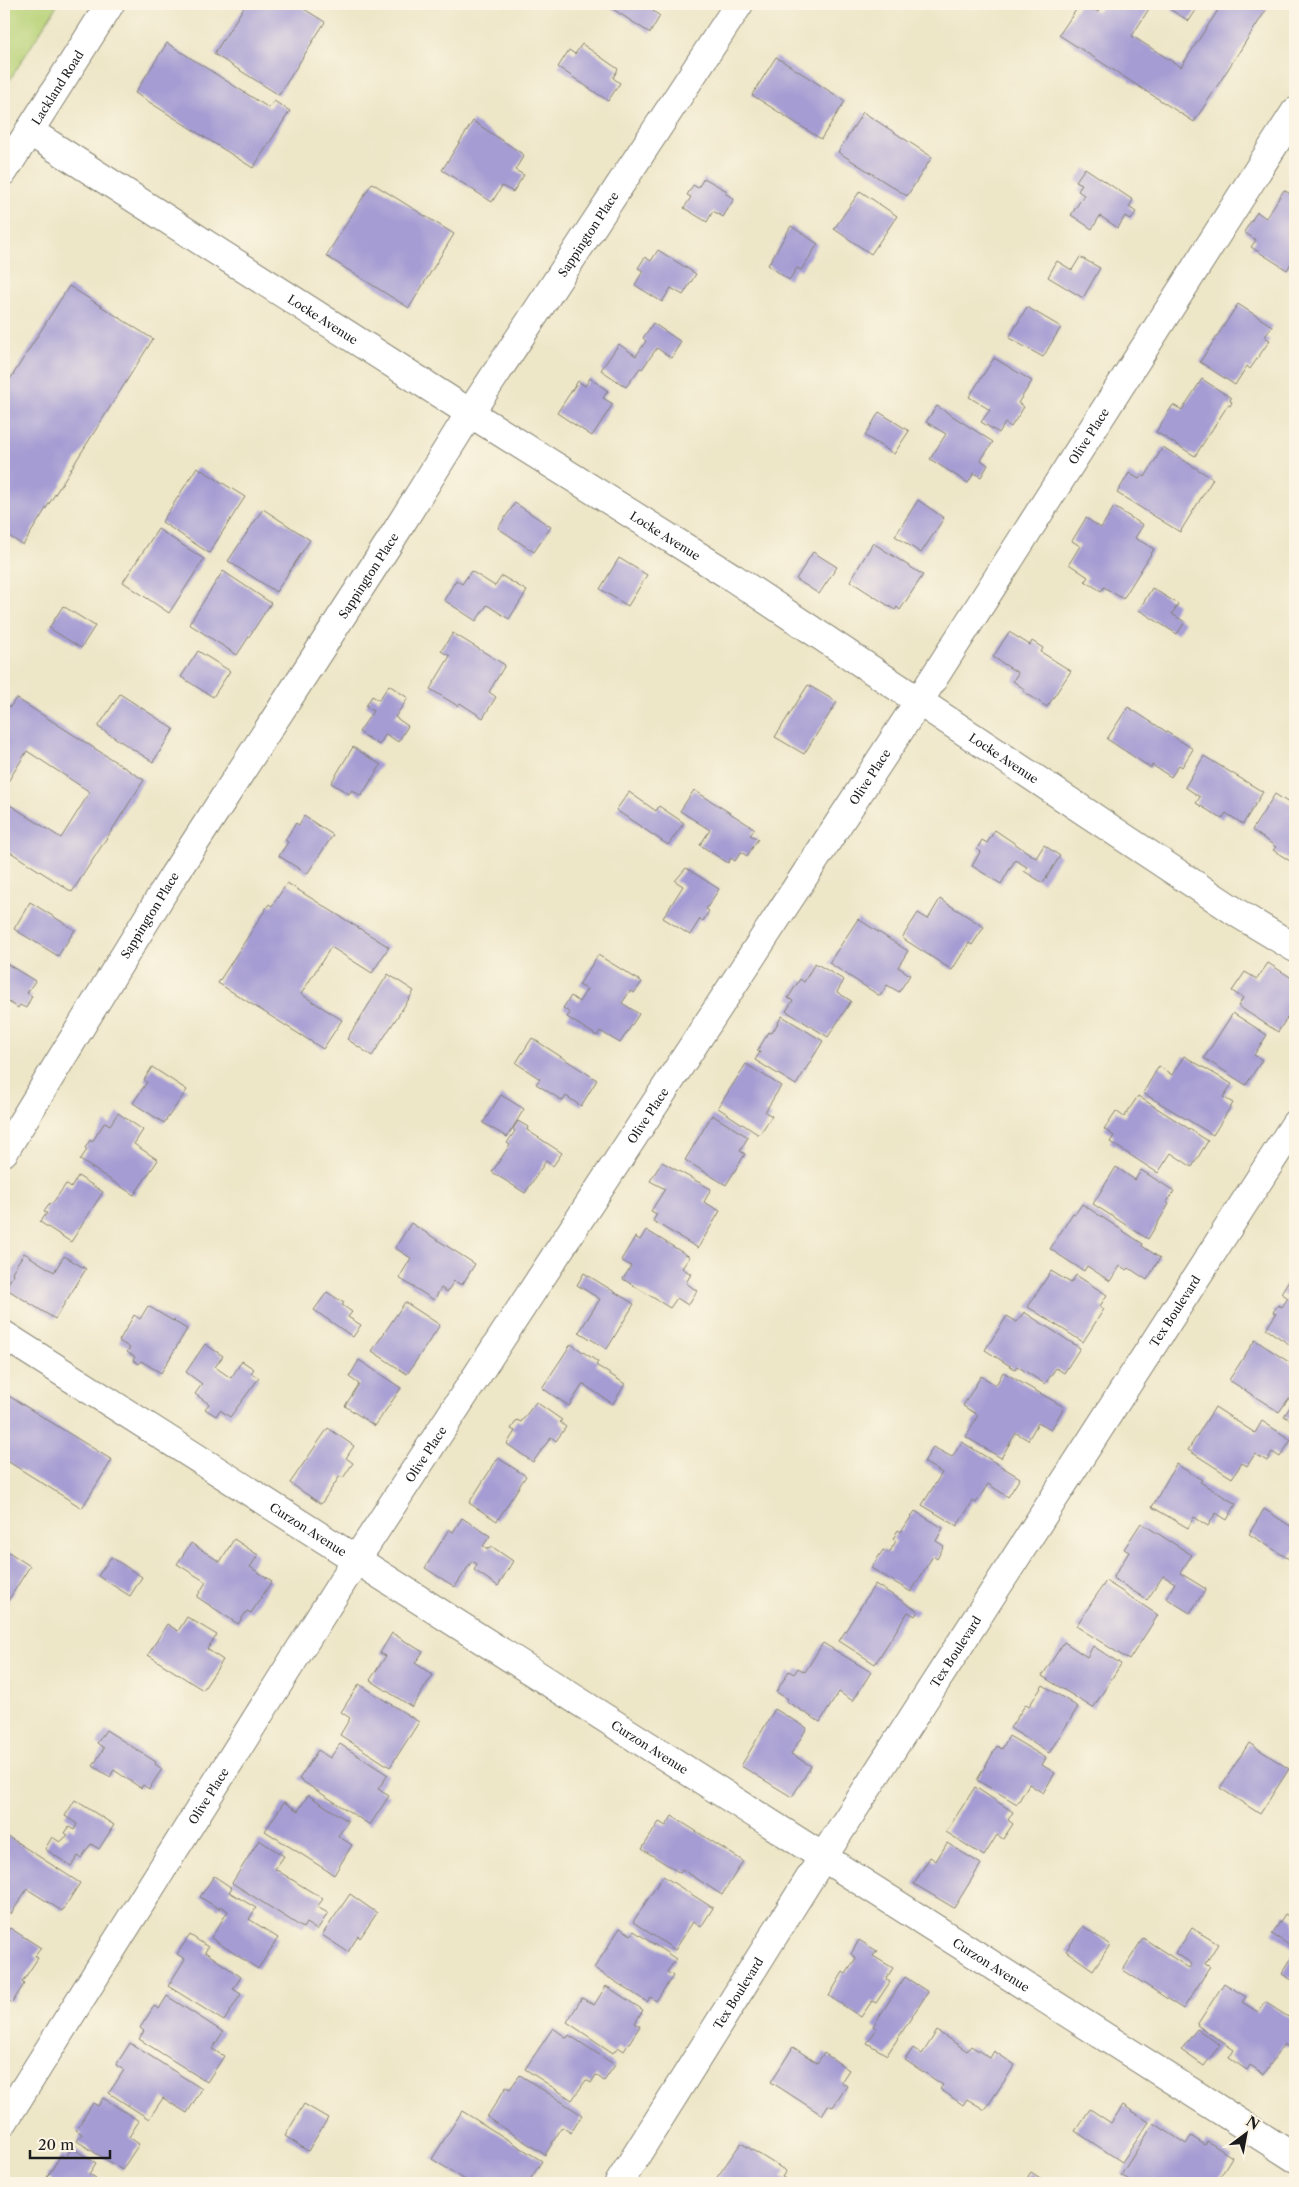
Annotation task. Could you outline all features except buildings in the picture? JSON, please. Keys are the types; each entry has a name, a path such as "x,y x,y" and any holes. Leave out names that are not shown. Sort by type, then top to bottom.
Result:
{"street":[{"name":"Lackland Road","path":"4,171 110,4"},
{"name":"Sappington Place","path":"4,1152 172,878 389,543 470,413 739,4"},
{"name":"Olive Place","path":"4,2121 356,1560 919,701 1294,116"},
{"name":"Locke Avenue","path":"29,131 470,413 732,577 1242,916 1295,948"},
{"name":"Tex Boulevard","path":"619,2183 823,1857 1295,1124"},
{"name":"Curzon Avenue","path":"4,1335 1295,2158"}],"green space":[{"path":"4,4 58,4 4,89"}]}
